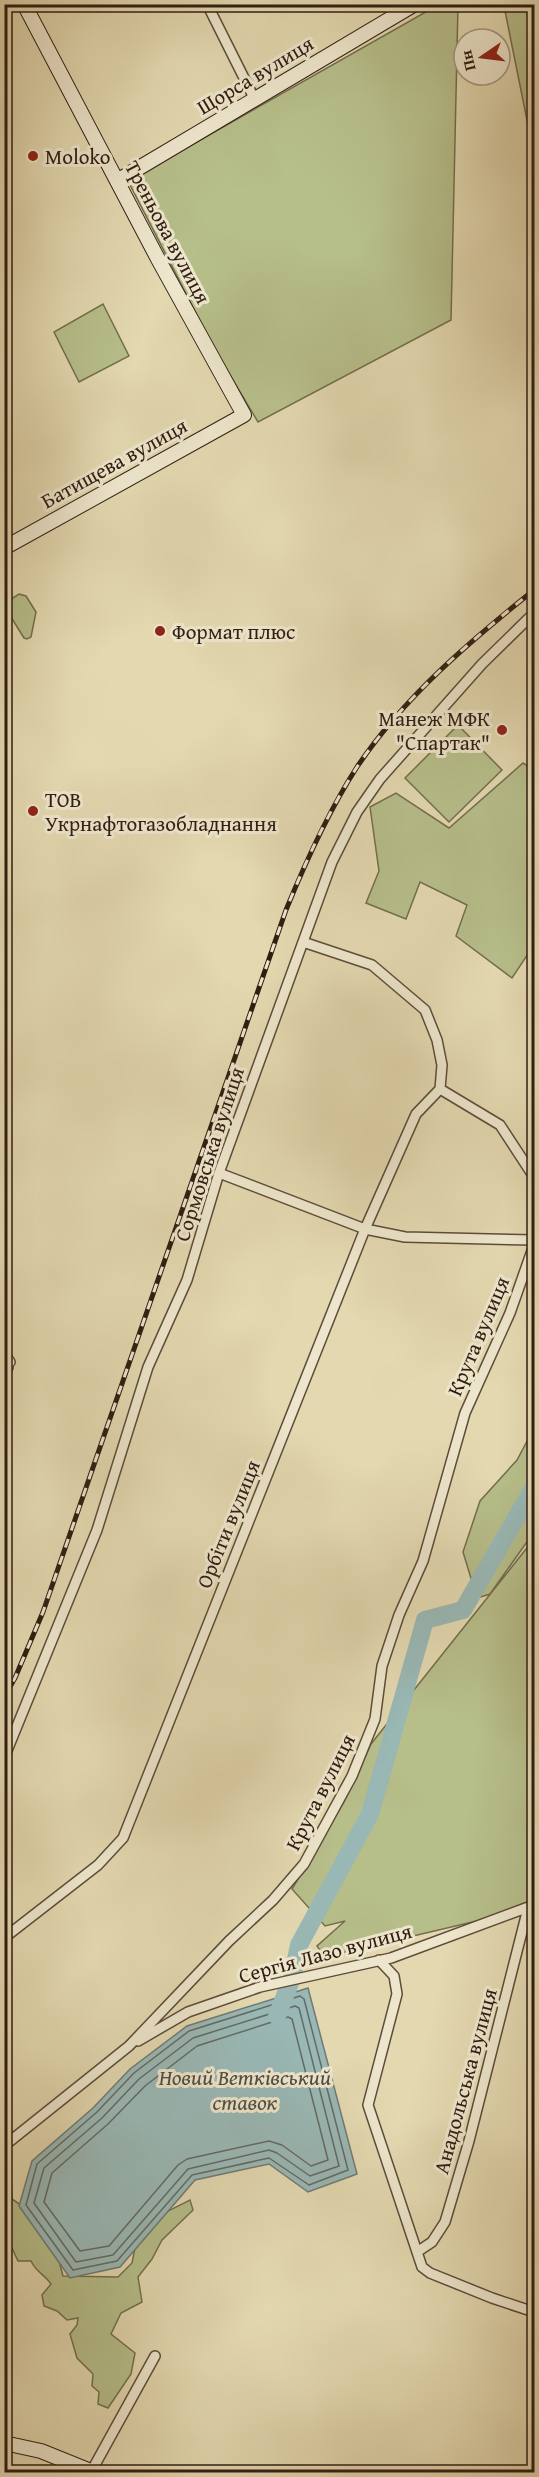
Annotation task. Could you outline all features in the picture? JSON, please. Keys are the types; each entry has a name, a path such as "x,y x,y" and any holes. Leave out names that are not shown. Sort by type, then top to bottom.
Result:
{"street":[{"name":"Треньова вулиця","path":"24,4 244,415"},
{"path":"207,4 255,100"},
{"name":"Щорса вулиця","path":"117,181 415,5"},
{"name":"Батищева вулиця","path":"4,548 244,415"},
{"name":"Сормовська вулиця","path":"4,1758 97,1530 148,1367 187,1280 219,1173 303,942 344,837 380,779 482,664 534,613"},
{"path":"303,942 372,965 424,1010 437,1040 442,1065 441,1089 500,1125 534,1177"},
{"name":"Орбіти вулиця","path":"4,1938 98,1864 123,1838 365,1229 416,1114 441,1089"},
{"path":"219,1173 365,1229 405,1237 534,1240"},
{"name":"Крута вулиця","path":"4,2146 129,2046 229,1941 273,1900 304,1864 352,1776 375,1719 382,1666 399,1615 423,1561 465,1413 510,1313 534,1245"},
{"name":"Сергія Лазо вулиця","path":"129,2046 188,2012 260,1987 380,1960 531,1906"},
{"name":"Анадольська вулиця","path":"417,2252 432,2241 445,2222 469,2141 531,1906"},
{"path":"380,1960 394,1976 398,1994 369,2105 422,2267 429,2273 534,2312"},
{"path":"4,2443 41,2451 92,2472 155,2356"}],"green space":[{"path":"438,5 458,5 458,27 452,27 452,87 456,87 451,320 258,422 214,348 128,181"},
{"path":"534,5 534,155 512,46 512,27 508,27 504,6"},
{"path":"103,304 129,356 79,382 54,332"},
{"path":"19,594 26,596 36,612 31,637 27,639 24,638 6,609 8,601"},
{"path":"458,725 502,770 449,822 405,778"},
{"path":"523,763 534,770 534,945 512,978 456,936 467,905 420,882 406,919 366,903 379,871 370,807 396,793 449,828"},
{"path":"534,1428 534,1532 490,1594 477,1598 463,1552 480,1501 517,1460"},
{"path":"534,1539 534,1900 481,1920 324,1957 317,1946 345,1921 325,1926 292,1889 344,1802 371,1744"},
{"path":"11,2171 12,2199 40,2222 52,2241 63,2276 118,2277 132,2263 137,2238 154,2218 190,2200 193,2210 162,2240 152,2259 138,2277 142,2302 121,2313 111,2334 135,2353 131,2374 108,2408 98,2404 99,2392 92,2386 93,2374 77,2358 70,2334 77,2325 78,2318 67,2320 57,2311 44,2306 42,2295 51,2284 31,2261 18,2261 11,2246 5,2243 4,2172"}],"water":[{"name":"Новий Ветківський ставок","path":"308,1988 357,2174 308,2192 269,2164 195,2180 120,2267 70,2278 19,2206 32,2161 93,2108 130,2069 187,2026"}],"waterway":[{"path":"277,2016 292,1978 299,1945 370,1814 425,1620 463,1610 534,1487"}],"railway":[{"path":"4,1697 15,1678 43,1612 286,910 318,837 357,767 395,717 462,650 534,590"}],"place":[{"name":"Moloko","path":"33,156"},
{"name":"Формат плюс","path":"160,631"},
{"name":"Манеж МФК \"Спартак\"","path":"502,730"},
{"name":"ТОВ Укрнафтогазобладнання","path":"33,811"}]}
